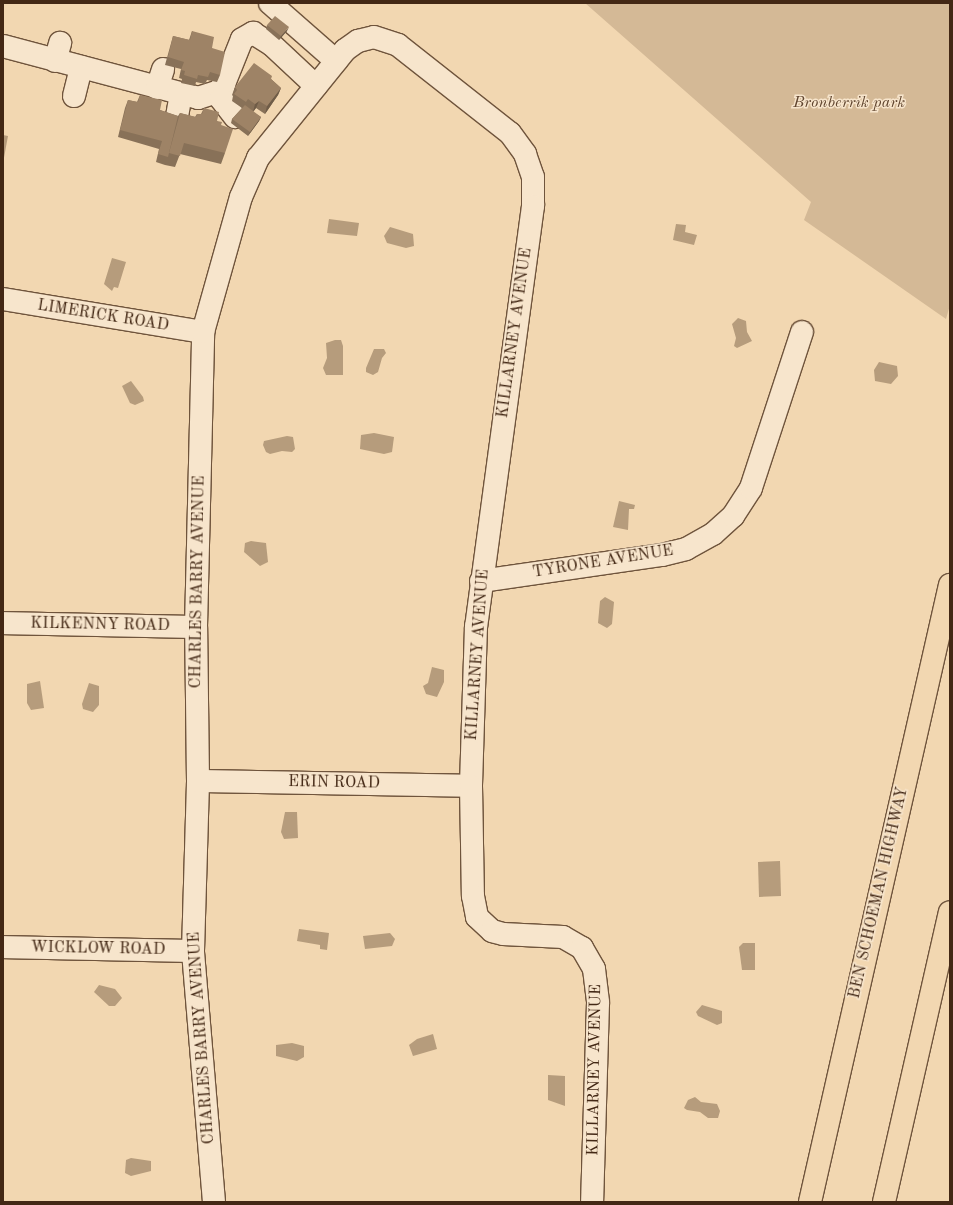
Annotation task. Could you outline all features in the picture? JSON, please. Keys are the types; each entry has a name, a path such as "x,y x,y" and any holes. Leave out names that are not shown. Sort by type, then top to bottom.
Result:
{"highway":[{"name":"BEN SCHOEMAN HIGHWAY","path":"810,1202 950,585"},
{"path":"884,1202 950,912"}],"street":[{"path":"3,46 58,52 81,67 160,78 181,95 198,98 209,96 219,91 224,84 246,35 268,7 336,61"},
{"path":"246,35 253,33 272,45 316,86"},
{"name":"CHARLES BARRY AVENUE","path":"214,1202 193,951 198,781 196,627 203,332 247,179 258,158 336,61 358,41 374,37 390,40"},
{"name":"KILLARNEY AVENUE","path":"390,40 510,133 525,154 533,177 533,206 476,626 471,786 473,896 477,917 492,930 503,934 546,935 573,941 582,948 594,969 598,1003 592,1202"},
{"path":"74,96 81,67"},
{"path":"224,84 221,98 235,116"},
{"path":"176,122 181,95"},
{"name":"LIMERICK ROAD","path":"3,299 203,332"},
{"name":"TYRONE AVENUE","path":"481,581 662,555 686,549 713,534 733,516 751,488 802,332"},
{"name":"KILKENNY ROAD","path":"3,623 196,627"},
{"name":"ERIN ROAD","path":"198,781 471,786"},
{"name":"WICKLOW ROAD","path":"3,947 193,951"}],"green space":[{"name":"Bronberrik park","path":"585,3 950,3 950,305 946,319 804,220 811,202"}],"shaded area":[{"path":"3,135 8,136 3,163"},
{"path":"329,219 359,223 357,236 327,233"},
{"path":"676,224 686,225 685,232 697,235 694,245 673,240"},
{"path":"390,227 413,234 414,246 406,248 387,243 384,236"},
{"path":"112,258 126,262 118,288 114,287 112,291 104,284"},
{"path":"738,318 746,321 747,332 752,341 737,348 734,346 736,338 732,324"},
{"path":"341,340 343,346 343,375 326,375 323,368 327,358 326,343"},
{"path":"374,349 384,349 386,353 382,358 378,372 373,375 366,372 366,368"},
{"path":"879,362 897,366 898,376 891,384 875,381 874,370"},
{"path":"131,381 143,397 144,401 135,405 130,403 122,386"},
{"path":"374,433 394,437 392,452 384,454 360,449 361,435"},
{"path":"287,436 293,437 295,449 292,452 282,451 270,454 266,452 263,445 264,441"},
{"path":"619,501 635,505 634,509 629,509 628,530 613,527"},
{"path":"251,541 266,543 268,562 260,566 244,552 245,543"},
{"path":"605,597 614,602 612,624 607,628 598,623 600,601"},
{"path":"432,667 444,670 444,682 437,697 426,694 423,686 428,683"},
{"path":"40,681 44,708 31,710 27,703 27,684"},
{"path":"89,683 99,686 99,705 93,712 83,709 82,704"},
{"path":"285,812 297,812 298,838 284,839 281,832"},
{"path":"780,861 781,896 759,897 758,862"},
{"path":"299,929 329,933 327,950 320,949 320,945 297,941"},
{"path":"390,933 395,939 392,946 365,949 363,936"},
{"path":"743,943 755,943 755,970 742,970 739,947"},
{"path":"99,985 115,989 122,998 115,1006 109,1006 94,992"},
{"path":"702,1005 722,1011 722,1023 717,1025 698,1016 696,1012"},
{"path":"433,1034 437,1049 413,1056 409,1045 417,1039"},
{"path":"292,1043 304,1046 304,1057 297,1061 276,1056 276,1045"},
{"path":"548,1075 565,1076 565,1106 548,1100"},
{"path":"695,1097 701,1102 717,1104 720,1111 718,1118 708,1118 700,1112 687,1110 684,1108 688,1100"},
{"path":"131,1158 151,1161 151,1171 131,1176 125,1173 126,1160"}],"building":[{"path":"275,16 289,27 281,36 267,25"},
{"path":"192,31 214,37 212,48 225,52 220,75 210,72 208,77 198,75 197,79 184,75 185,71 181,70 184,62 168,57 173,36 190,40"},
{"path":"254,63 272,76 271,79 281,88 267,106 259,101 255,104 248,99 246,102 234,94 237,90 235,87"},
{"path":"140,95 162,100 160,110 178,116 168,157 158,154 162,141 120,130 128,100 138,102"},
{"path":"245,105 261,117 250,132 232,119"},
{"path":"204,108 219,112 217,121 222,122 221,125 233,129 225,153 184,143 180,156 169,153 180,113 196,117 197,114 202,114"}]}
